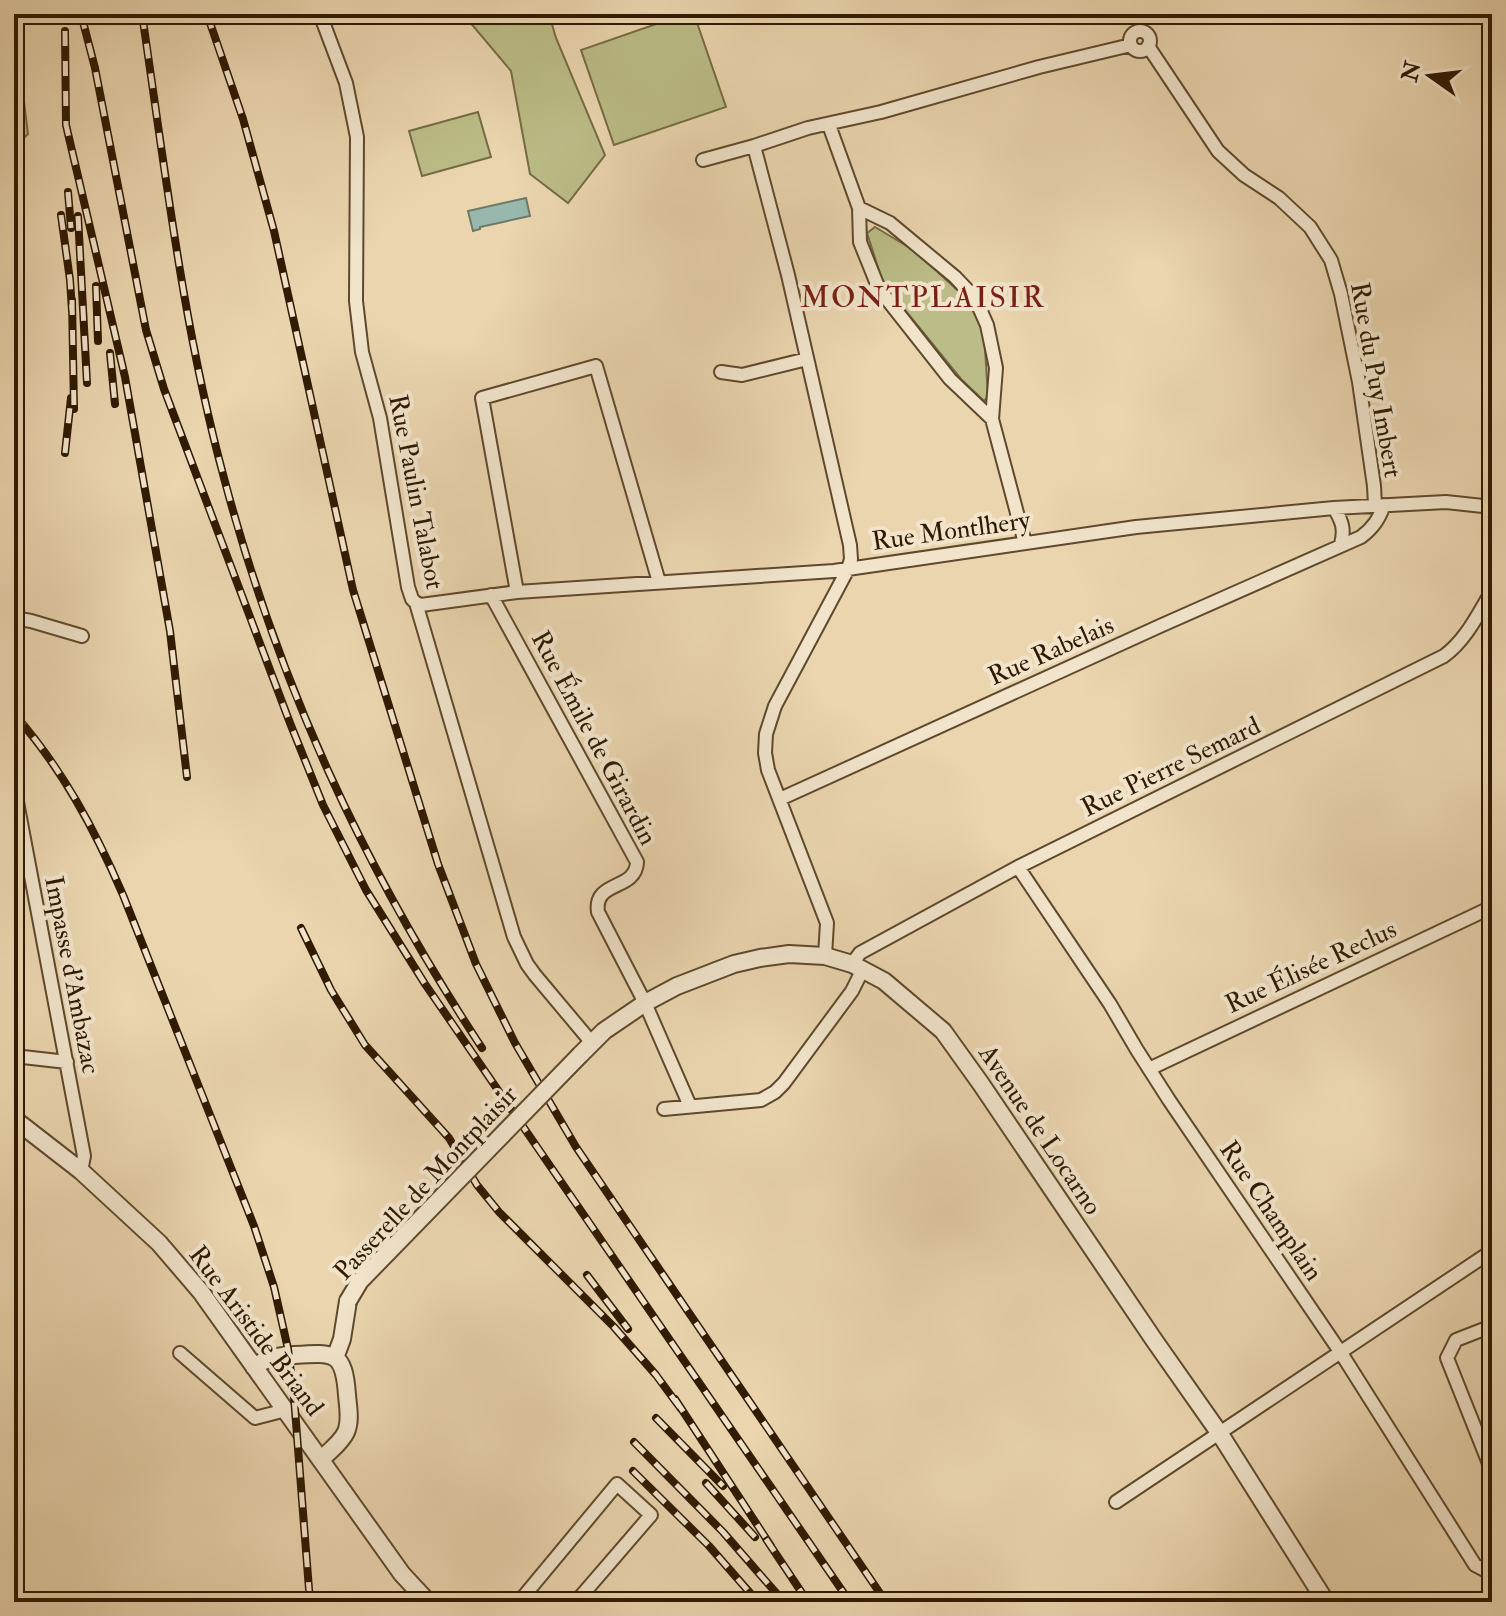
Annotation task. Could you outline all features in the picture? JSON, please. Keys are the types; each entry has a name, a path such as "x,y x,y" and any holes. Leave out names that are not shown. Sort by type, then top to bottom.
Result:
{"street":[{"name":"Rue Paulin Talabot","path":"320,14 346,83 357,137 358,325 380,418 408,587 416,603 514,937 523,957 586,1049"},
{"name":"Rue du Puy Imbert","path":"829,125 1039,67 1131,45 1138,51 1148,46 1218,151 1244,175 1279,198 1310,227 1331,260 1359,382 1379,505"},
{"path":"703,160 808,128 829,125 859,208 860,242 879,289 950,379 992,419"},
{"path":"754,146 788,275 850,545 848,569 775,706 766,734 768,770 827,923 825,956"},
{"path":"859,208 890,223 955,277 975,298 987,325 996,368 992,419 1025,543"},
{"path":"721,372 742,375 807,359"},
{"path":"517,592 482,398 596,366 659,582"},
{"name":"Rue Montlhery","path":"416,603 421,605 517,592 848,569 1136,527 1334,508 1446,502 1492,507"},
{"name":"Rue Rabelais","path":"780,799 1361,537 1379,519 1379,505"},
{"path":"1334,508 1343,524 1341,544"},
{"name":"Rue Pierre Semard","path":"858,967 860,953 1018,867 1444,656 1463,640 1492,591"},
{"name":"Rue Émile de Girardin","path":"491,595 637,862 637,870 630,878 599,897 598,912 645,1003 690,1106"},
{"path":"14,618 82,636"},
{"name":"Impasse d'Ambazac","path":"14,786 84,1156 81,1171"},
{"name":"Rue Champlain","path":"1018,867 1110,1004 1149,1069 1341,1353 1475,1565 1492,1574"},
{"name":"Rue Élisée Reclus","path":"1149,1069 1492,907"},
{"name":"Avenue de Locarno","path":"586,1049 618,1020 677,986 734,964 760,958 789,954 825,956 858,967 884,981 943,1031 981,1084 1220,1434 1326,1602"},
{"path":"664,1109 761,1100 775,1092 852,991 858,967"},
{"name":"Passerelle de Montplaisir","path":"335,1358 342,1339 348,1301 360,1281 586,1049"},
{"path":"14,1056 67,1062"},
{"name":"Rue Aristide Briand","path":"17,1125 81,1171 159,1243 201,1292 402,1574 428,1602"},
{"path":"1116,1502 1492,1251"},
{"path":"1492,1326 1456,1340 1447,1358 1492,1471"},
{"path":"180,1353 255,1418 286,1410"},
{"path":"254,1367 266,1357 320,1353 342,1364 346,1372 347,1431 321,1460"},
{"path":"519,1602 617,1484 651,1515 576,1602"},
{"path":"1484,1602 1492,1586"}],"green space":[{"path":"463,14 549,14 605,155 568,203 530,174 511,71"},
{"path":"685,14 694,14 726,107 614,145 581,50"},
{"path":"14,19 28,134 14,147"},
{"path":"478,112 491,157 422,176 409,131"},
{"path":"875,227 915,251 968,300 984,333 988,396 984,401 961,379 883,283 867,233"}],"water":[{"path":"526,198 530,216 473,231 468,211"}],"railway":[{"path":"81,14 95,68 146,330 164,389 323,805 366,890 425,984 850,1602"},
{"path":"142,14 176,248 197,364 246,555 271,629 329,774 400,913 482,1048"},
{"path":"207,14 243,119 274,231 353,590 438,864 476,964 515,1043 576,1147 886,1602"},
{"path":"65,31 66,125 125,377 170,631 187,777"},
{"path":"68,192 71,228"},
{"path":"61,215 72,311"},
{"path":"78,216 87,383"},
{"path":"96,286 98,341"},
{"path":"72,300 74,409"},
{"path":"110,353 115,404"},
{"path":"65,453 71,398"},
{"path":"14,714 62,778 89,823 112,871 254,1226 274,1287 288,1349 310,1602"},
{"path":"301,928 331,990 365,1045 449,1138 477,1185 499,1212 614,1327 681,1409"},
{"path":"587,1275 628,1329"},
{"path":"675,1399 771,1546"},
{"path":"656,1418 723,1486"},
{"path":"634,1442 723,1532 784,1602"},
{"path":"633,1471 709,1546 758,1602"},
{"path":"706,1483 755,1537"},
{"path":"766,1539 808,1602"}],"district":[{"name":"MONTPLAISIR","path":"923,297"}]}
